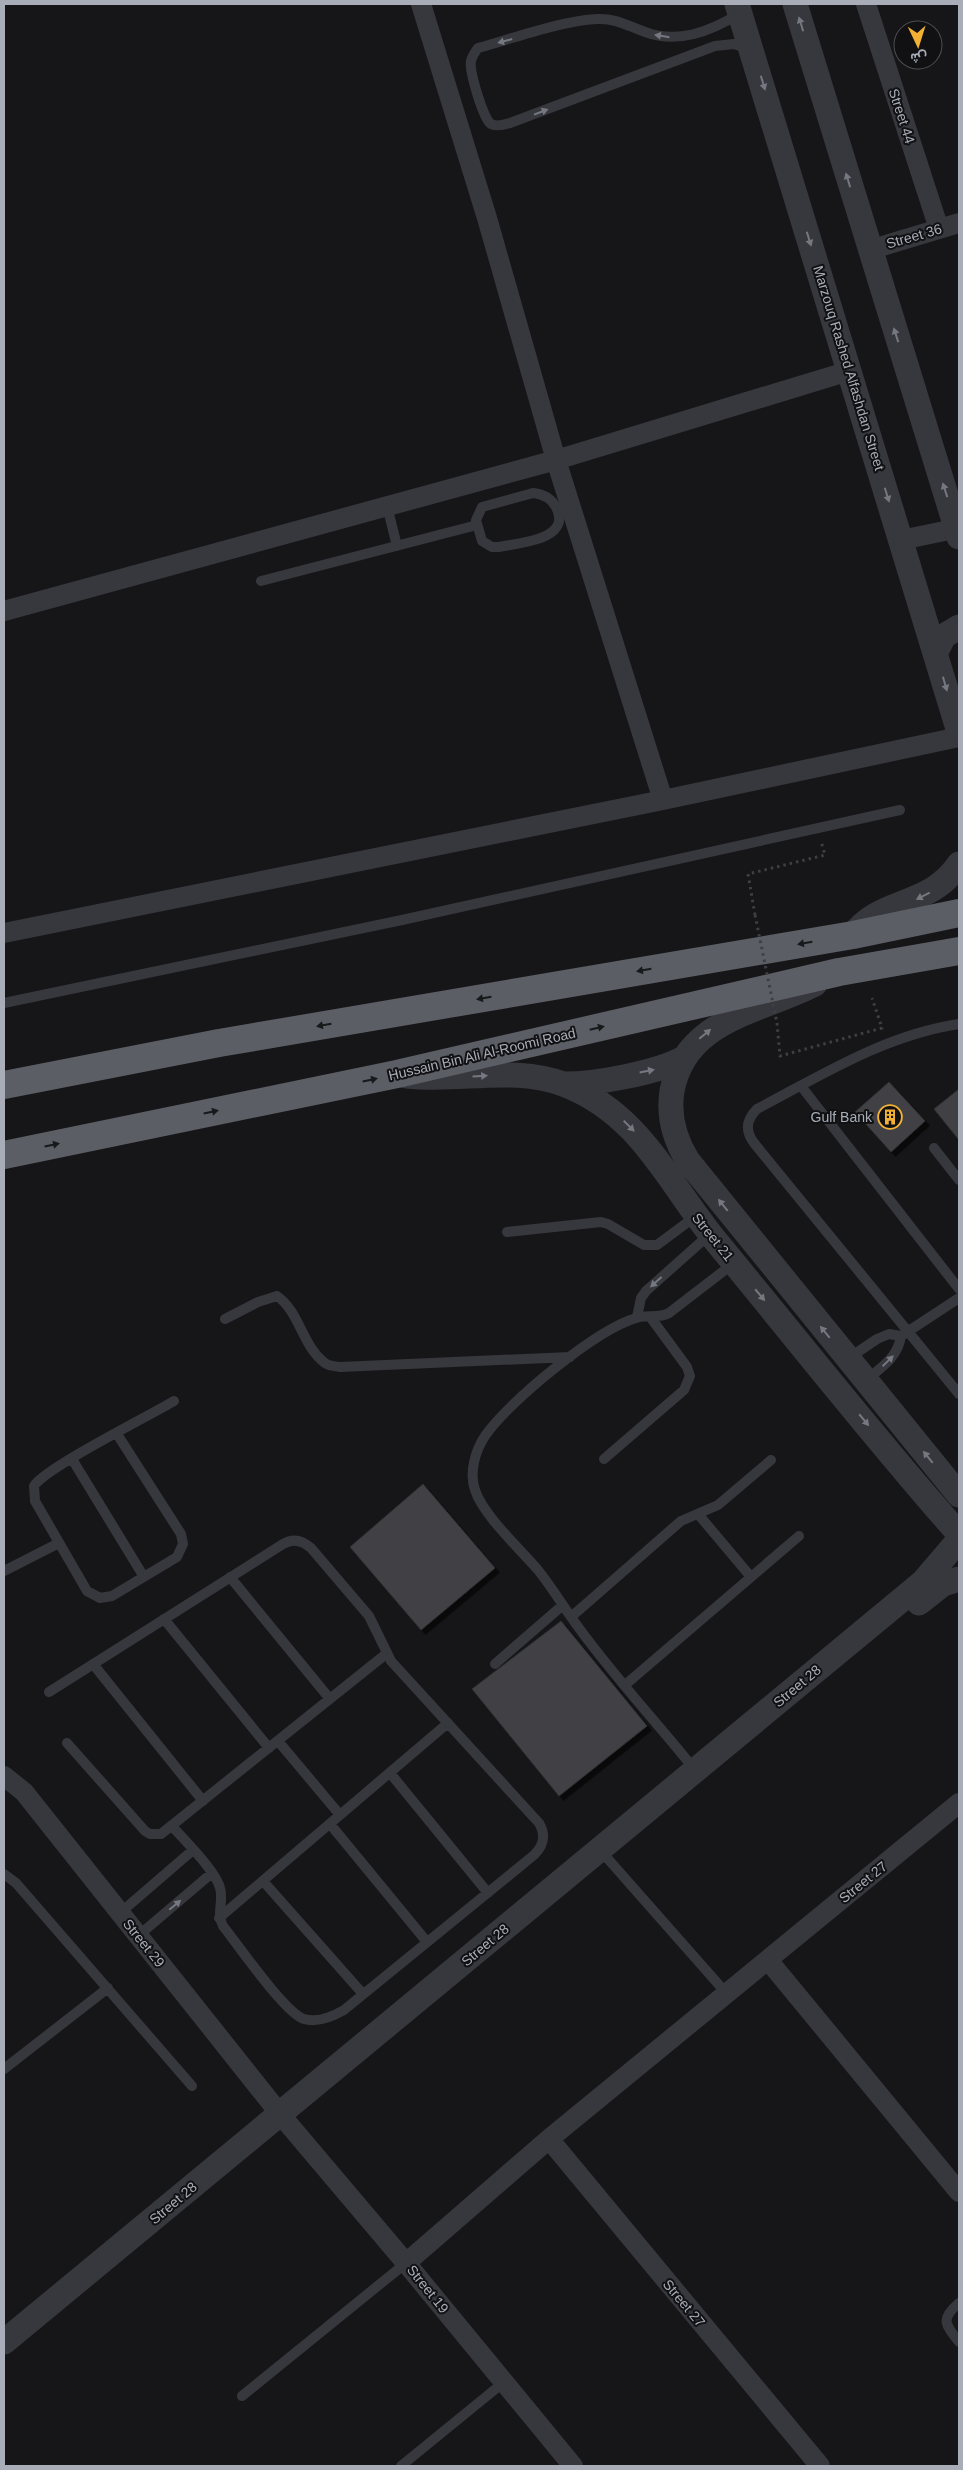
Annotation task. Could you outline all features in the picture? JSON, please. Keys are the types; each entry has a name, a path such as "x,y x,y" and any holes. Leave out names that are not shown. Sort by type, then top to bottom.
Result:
{"highway":[{"path":"4,1085 218,1043 853,935 959,913"},
{"name":"Hussain Bin Ali Al-Roomi Road","path":"4,1155 397,1074 839,972 959,951"}],"street":[{"path":"421,4 487,218 556,460 662,800"},
{"path":"794,4 958,531 901,540"},
{"name":"Street 44","path":"866,4 939,229"},
{"name":"Marzouq Rashed Alfashdan Street","path":"738,9 959,732"},
{"name":"Street 36","path":"869,250 959,223"},
{"path":"4,611 556,460 849,371"},
{"path":"936,652 944,636 959,626"},
{"path":"4,933 662,800 959,737"},
{"path":"853,935 862,923 874,914 918,899 937,888 959,864"},
{"name":"Street 21","path":"839,972 787,997 714,1027 702,1036 684,1058 673,1085 672,1125 681,1150 696,1172 959,1495"},
{"path":"564,1084 584,1083 655,1070 684,1058"},
{"name":"Street 21","path":"397,1074 438,1078 520,1075 564,1084 604,1104 622,1118 652,1152 676,1189 703,1225 959,1534"},
{"path":"676,1189 675,1184 680,1174 685,1171 696,1172"},
{"name":"Street 28","path":"4,2356 695,1771 923,1582 959,1540"},
{"name":"Street 28","path":"4,2342 608,1859 935,1590 944,1584 959,1579"},
{"name":"Street 29","path":"4,1776 24,1792 284,2119"},
{"name":"Street 27","path":"406,2263 549,2139 959,1803"},
{"path":"768,1960 959,2192"},
{"name":"Street 19","path":"284,2119 406,2263 573,2466"},
{"name":"Street 27","path":"549,2139 820,2466"}],"lane":[{"path":"738,9 710,29 683,37 661,37 622,21 598,19 580,21 478,48 472,56 471,70 485,116 491,124 510,124 715,46 734,44 752,50"},
{"path":"533,493 540,494 552,502 558,514 556,527 548,536 499,547 492,547 482,541 476,525 476,516 482,507 533,493"},
{"path":"387,506 397,546"},
{"path":"261,581 476,525"},
{"path":"4,1004 402,920 900,810"},
{"path":"959,1024 901,1037 874,1047 756,1109 748,1122 750,1137 905,1333 959,1394"},
{"path":"801,1086 959,1289"},
{"path":"934,1148 959,1180"},
{"path":"507,1232 601,1222 608,1224 644,1245 657,1245 703,1225"},
{"path":"637,1317 641,1298 646,1291 703,1225"},
{"path":"695,1771 483,1505 475,1490 472,1470 478,1450 496,1422 546,1375 607,1333 637,1317 651,1318 669,1313 734,1263"},
{"path":"225,1319 258,1302 277,1296 286,1302 318,1356 326,1364 340,1367 570,1357"},
{"path":"848,1359 877,1338 889,1334 905,1333 959,1298"},
{"path":"604,1459 684,1390 688,1382 687,1367 651,1318"},
{"path":"865,1381 891,1360 905,1333"},
{"path":"117,1434 183,1539 183,1549 177,1557 112,1596 95,1596 87,1591 35,1501 32,1491 39,1479 174,1401"},
{"path":"72,1459 144,1577"},
{"path":"571,1617 681,1521 718,1505 771,1460"},
{"path":"698,1514 751,1577"},
{"path":"625,1685 799,1536"},
{"path":"49,1692 287,1541 300,1541 306,1543 369,1616 386,1654 539,1823 543,1834 540,1850 344,2010 327,2019 310,2020 297,2016 223,1926 219,1918 222,1893 217,1880 172,1826"},
{"path":"4,1571 59,1543"},
{"path":"230,1578 330,1699"},
{"path":"495,1664 564,1605"},
{"path":"164,1619 269,1748"},
{"path":"67,1743 145,1831 150,1834 161,1834 386,1654"},
{"path":"93,1664 203,1801"},
{"path":"219,1918 448,1723"},
{"path":"278,1741 340,1815"},
{"path":"390,1773 488,1893"},
{"path":"330,1824 427,1942"},
{"path":"120,1913 192,1850"},
{"path":"608,1859 727,1994"},
{"path":"4,1874 16,1883 192,2086"},
{"path":"138,1936 212,1874"},
{"path":"263,1881 364,1994"},
{"path":"4,2068 108,1988"},
{"path":"242,2396 406,2263"},
{"path":"959,2303 948,2312 946,2320 948,2327 959,2342"},
{"path":"401,2466 504,2382"}],"path":[{"path":"825,855 748,874 777,1023 780,1056 882,1028 872,998"}],"building":[{"name":"Gulf Bank","path":"889,1082 925,1121 891,1152 855,1112"},
{"path":"959,1089 959,1140 934,1109"},
{"path":"423,1484 495,1568 421,1630 350,1547"},
{"path":"561,1621 647,1726 559,1796 472,1689"}],"place":[{"name":"Gulf Bank","path":"890,1117"}]}
